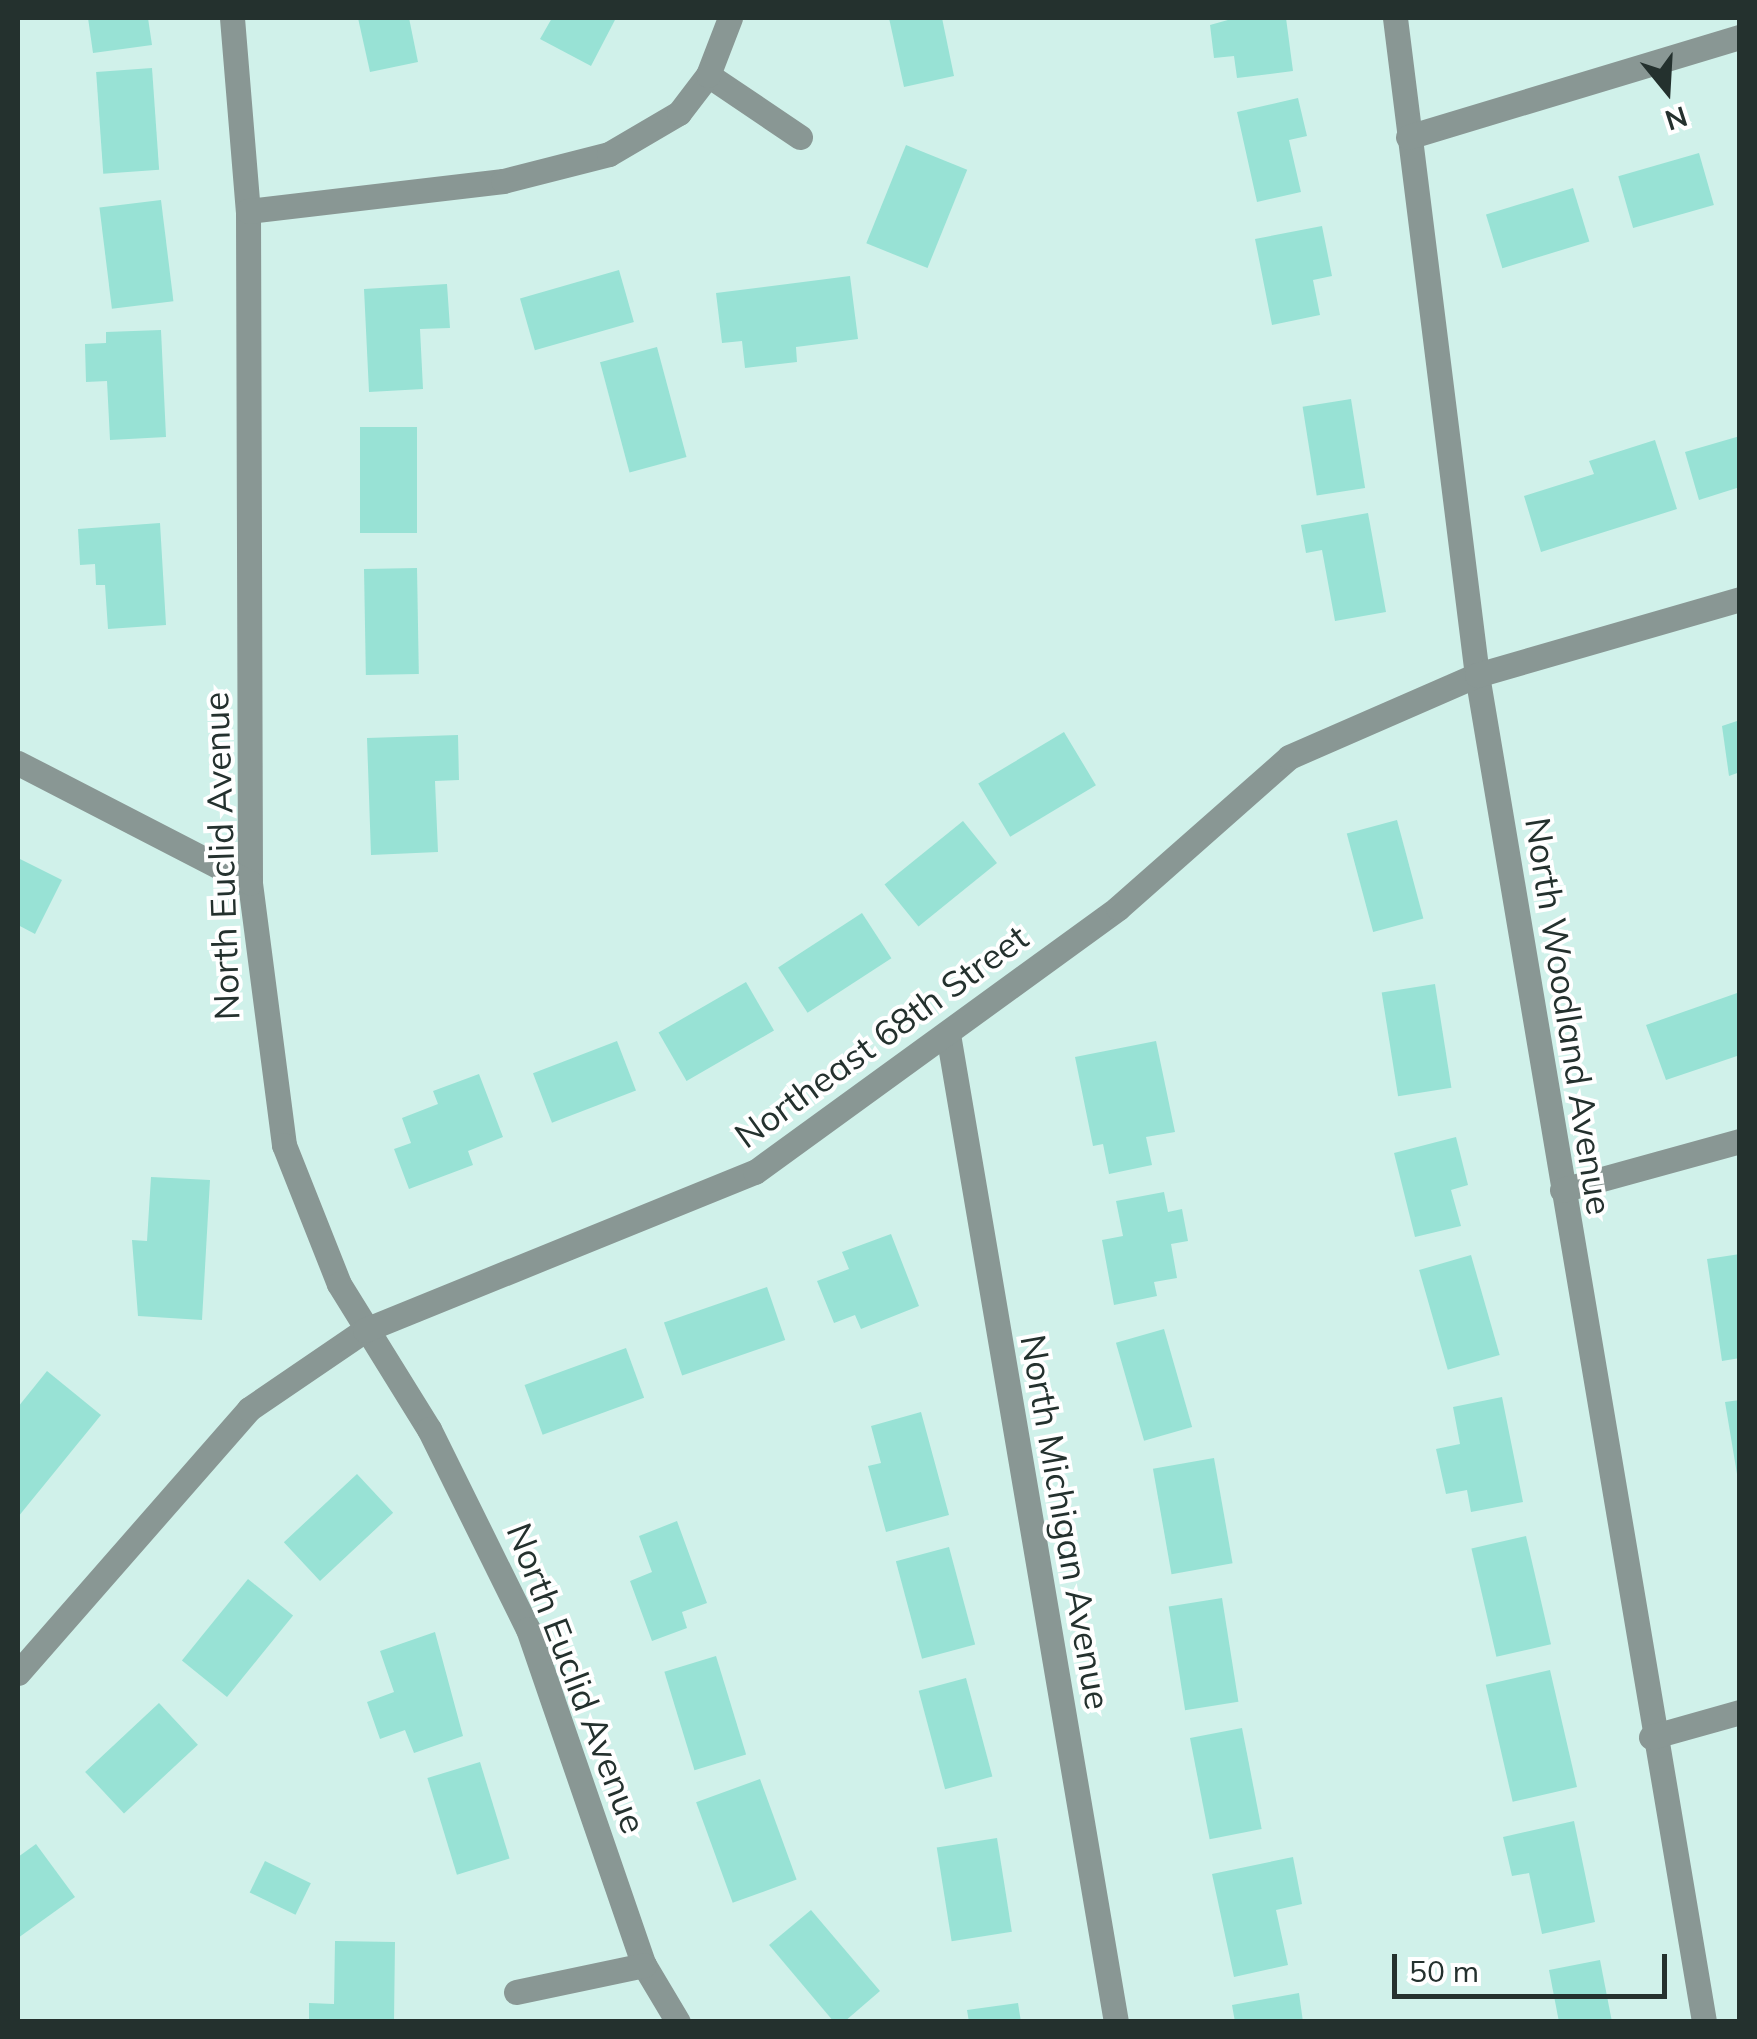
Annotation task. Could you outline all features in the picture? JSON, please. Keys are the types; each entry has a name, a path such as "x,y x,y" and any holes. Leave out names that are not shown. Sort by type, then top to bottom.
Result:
{"street":[{"name":"North Euclid Avenue","path":"232,18 248,211 250,882 284,1145 365,1330 439,1446 528,1629 644,1965 678,2022"},
{"path":"248,211 557,170 660,132 708,74 730,18"},
{"name":"North Woodland Avenue","path":"1395,18 1477,675 1651,1736 1704,2022"},
{"path":"1408,137 1740,37"},
{"path":"708,74 800,137"},
{"name":"Northeast 68th Street","path":"18,1674 249,1409 365,1330 755,1172 1118,908 1289,756 1477,675 1740,599"},
{"path":"18,763 250,882"},
{"name":"North Michigan Avenue","path":"948,1034 1116,2022"},
{"path":"1562,1190 1740,1141"},
{"path":"1651,1736 1740,1712"},
{"path":"516,1992 644,1965"}],"building":[{"path":"88,18 148,18 152,45 93,53"},
{"path":"358,18 409,18 418,62 370,72"},
{"path":"552,18 616,18 591,66 540,39"},
{"path":"889,18 942,18 954,76 904,87"},
{"path":"1235,18 1286,18 1293,71 1237,78 1234,56 1214,58 1210,25"},
{"path":"152,68 159,170 103,174 96,72"},
{"path":"1298,98 1307,136 1289,140 1301,192 1257,202 1237,112"},
{"path":"906,145 967,170 927,268 866,243"},
{"path":"1699,153 1714,205 1633,228 1618,176"},
{"path":"1573,188 1589,242 1502,268 1486,215"},
{"path":"161,200 173,301 112,309 99,208"},
{"path":"1322,226 1332,276 1313,280 1320,315 1272,325 1255,239"},
{"path":"619,270 634,322 535,350 520,298"},
{"path":"850,276 858,339 796,347 797,362 745,368 742,341 722,343 716,293"},
{"path":"447,284 450,328 420,329 423,389 369,392 364,289"},
{"path":"161,330 166,437 110,440 107,381 86,382 85,344 106,343 106,332"},
{"path":"657,347 687,457 630,472 600,362"},
{"path":"1351,399 1365,488 1317,496 1303,407"},
{"path":"360,427 417,427 417,533 360,533"},
{"path":"1740,436 1740,487 1699,500 1685,452"},
{"path":"1655,440 1677,509 1541,552 1524,496 1594,474 1589,461"},
{"path":"1368,513 1386,612 1335,621 1322,550 1306,553 1301,525"},
{"path":"160,523 166,625 108,629 105,585 96,585 95,564 80,565 78,529"},
{"path":"417,568 419,674 366,675 364,569"},
{"path":"1740,720 1740,772 1729,776 1722,726"},
{"path":"1064,732 1096,785 1010,837 978,784"},
{"path":"458,735 459,780 435,781 438,852 371,855 367,738"},
{"path":"1397,820 1423,919 1373,932 1347,833"},
{"path":"963,821 997,863 918,927 885,885"},
{"path":"18,858 62,880 35,934 18,925"},
{"path":"862,913 891,958 808,1013 778,967"},
{"path":"746,982 774,1030 687,1081 659,1032"},
{"path":"1435,984 1451,1088 1398,1096 1382,992"},
{"path":"1740,992 1740,1055 1666,1080 1646,1025"},
{"path":"617,1041 636,1090 552,1123 533,1073"},
{"path":"1156,1041 1175,1132 1146,1137 1152,1165 1109,1174 1103,1144 1093,1146 1075,1057"},
{"path":"479,1074 503,1137 468,1151 473,1165 409,1189 394,1149 411,1143 402,1118 438,1104 433,1091"},
{"path":"1456,1137 1468,1185 1451,1190 1461,1226 1415,1237 1394,1153"},
{"path":"151,1177 210,1180 202,1320 138,1316 132,1240 147,1241"},
{"path":"1164,1192 1168,1212 1182,1209 1188,1241 1171,1244 1177,1278 1154,1282 1157,1296 1114,1305 1102,1240 1123,1236 1116,1201"},
{"path":"891,1234 919,1306 861,1329 855,1315 834,1323 817,1281 849,1269 842,1252"},
{"path":"1740,1254 1740,1358 1722,1361 1707,1259"},
{"path":"1471,1255 1500,1355 1448,1370 1419,1270"},
{"path":"767,1287 785,1340 682,1375 664,1322"},
{"path":"1164,1329 1192,1427 1144,1441 1116,1343"},
{"path":"626,1348 644,1398 543,1435 525,1385"},
{"path":"47,1371 101,1415 18,1517 18,1407"},
{"path":"1502,1397 1523,1502 1471,1512 1467,1490 1446,1494 1436,1449 1460,1444 1453,1407"},
{"path":"1740,1400 1740,1474 1737,1474 1725,1402"},
{"path":"921,1412 949,1515 886,1532 868,1466 881,1463 871,1426"},
{"path":"1214,1458 1233,1563 1172,1574 1153,1469"},
{"path":"357,1474 393,1513 320,1581 284,1542"},
{"path":"677,1521 707,1603 682,1612 687,1628 652,1641 630,1581 652,1572 639,1536"},
{"path":"1526,1536 1551,1644 1496,1657 1471,1549"},
{"path":"949,1547 975,1645 922,1659 896,1561"},
{"path":"248,1579 293,1616 227,1697 182,1661"},
{"path":"1222,1598 1238,1702 1185,1710 1169,1606"},
{"path":"435,1632 463,1736 414,1753 405,1730 380,1739 367,1702 394,1692 380,1651"},
{"path":"716,1656 746,1754 694,1770 664,1672"},
{"path":"1550,1670 1577,1787 1513,1802 1486,1685"},
{"path":"966,1678 992,1777 945,1789 919,1691"},
{"path":"159,1703 198,1745 124,1814 85,1772"},
{"path":"1242,1728 1262,1829 1210,1839 1190,1738"},
{"path":"480,1762 510,1859 457,1875 427,1778"},
{"path":"760,1779 797,1880 733,1903 696,1802"},
{"path":"1574,1821 1595,1922 1542,1934 1529,1873 1512,1876 1503,1837"},
{"path":"997,1838 1012,1932 952,1941 937,1848"},
{"path":"36,1844 75,1897 18,1938 18,1857"},
{"path":"1293,1857 1302,1904 1276,1910 1288,1965 1234,1977 1212,1874"},
{"path":"265,1861 311,1883 295,1915 250,1892"},
{"path":"811,1910 880,1991 844,2022 834,2022 769,1945"},
{"path":"335,1941 395,1942 394,2022 309,2022 309,2003 334,2004"},
{"path":"1600,1960 1612,2022 1559,2022 1549,1970"},
{"path":"1299,1993 1303,2022 1235,2022 1232,2005"},
{"path":"1018,2003 1021,2022 969,2022 967,2010"}]}
